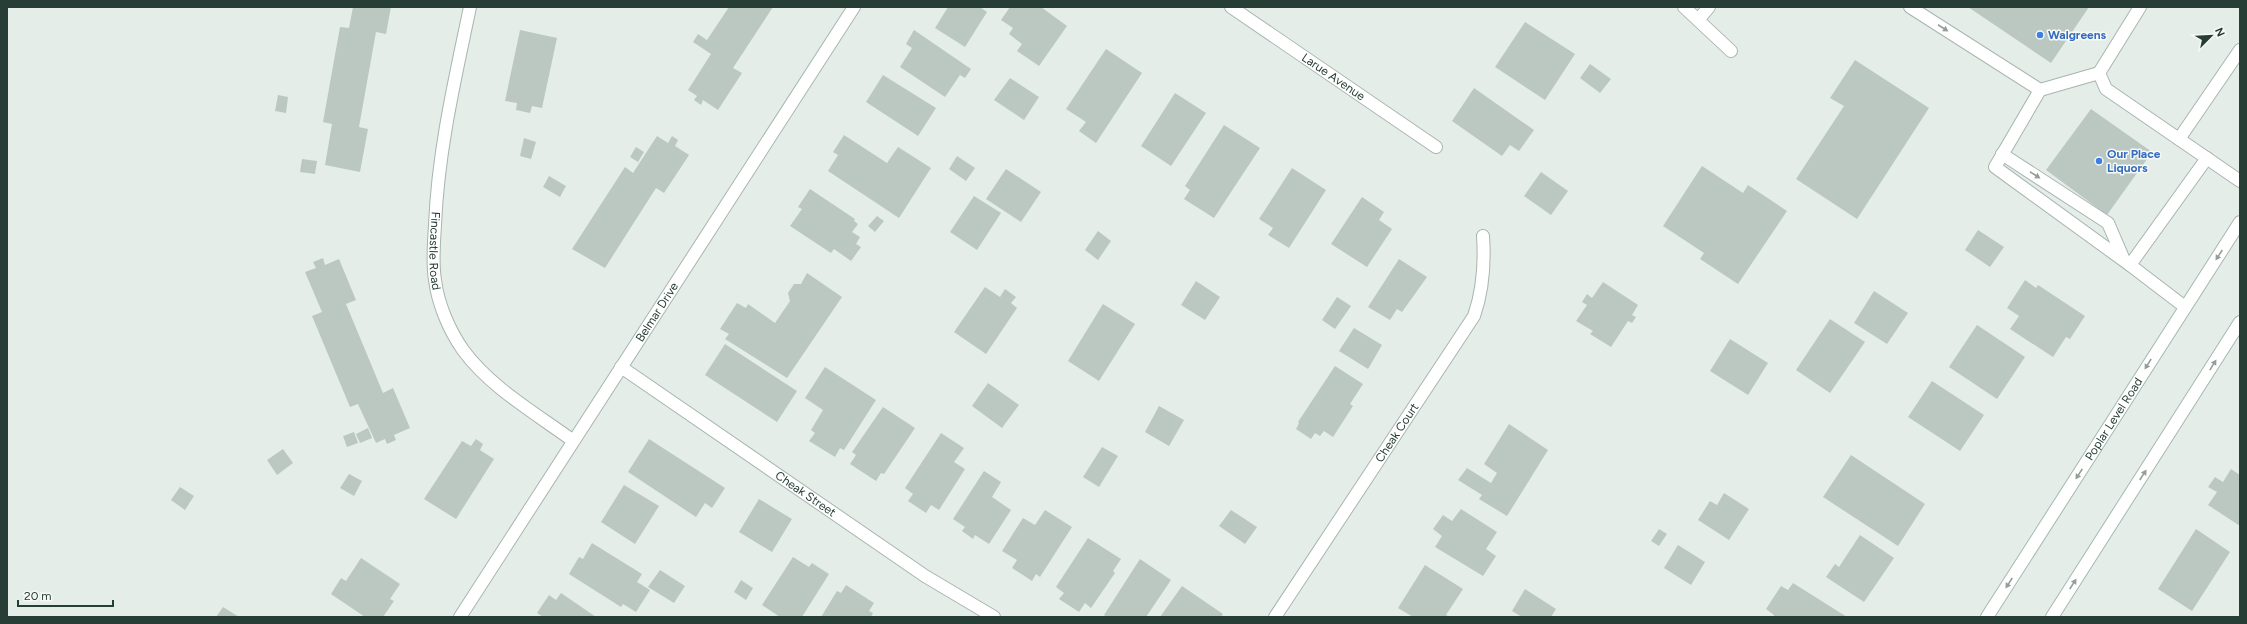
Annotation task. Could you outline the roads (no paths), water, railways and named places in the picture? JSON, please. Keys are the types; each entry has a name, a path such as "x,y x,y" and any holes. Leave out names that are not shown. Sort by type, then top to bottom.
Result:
{"street":[{"name":"Fincastle Road","path":"470,7 445,126 436,197 434,257 435,280 440,304 462,349 478,368 572,440"},
{"name":"Belmar Drive","path":"460,617 572,440 621,367 854,7"},
{"name":"Larue Avenue","path":"1231,7 1436,148"},
{"path":"1684,7 1731,51"},
{"path":"1698,20 1709,7"},
{"path":"1910,7 2040,90"},
{"path":"2140,7 2099,73 2040,90 1995,167 2127,262 2185,307"},
{"path":"2179,139 2240,50"},
{"path":"2099,73 2106,90 2240,181"},
{"path":"2002,154 2108,223 2127,262"},
{"path":"2127,262 2207,158"},
{"name":"Poplar Level Road","path":"1987,617 2240,222"},
{"name":"Cheak Court","path":"1276,617 1474,316 1482,295 1484,255 1483,236"},
{"path":"2052,617 2240,322"},
{"name":"Cheak Street","path":"621,367 925,576 994,617"}],"place":[{"name":"Walgreens","path":"2040,35"},
{"name":"Our Place Liquors","path":"2099,161"}]}
